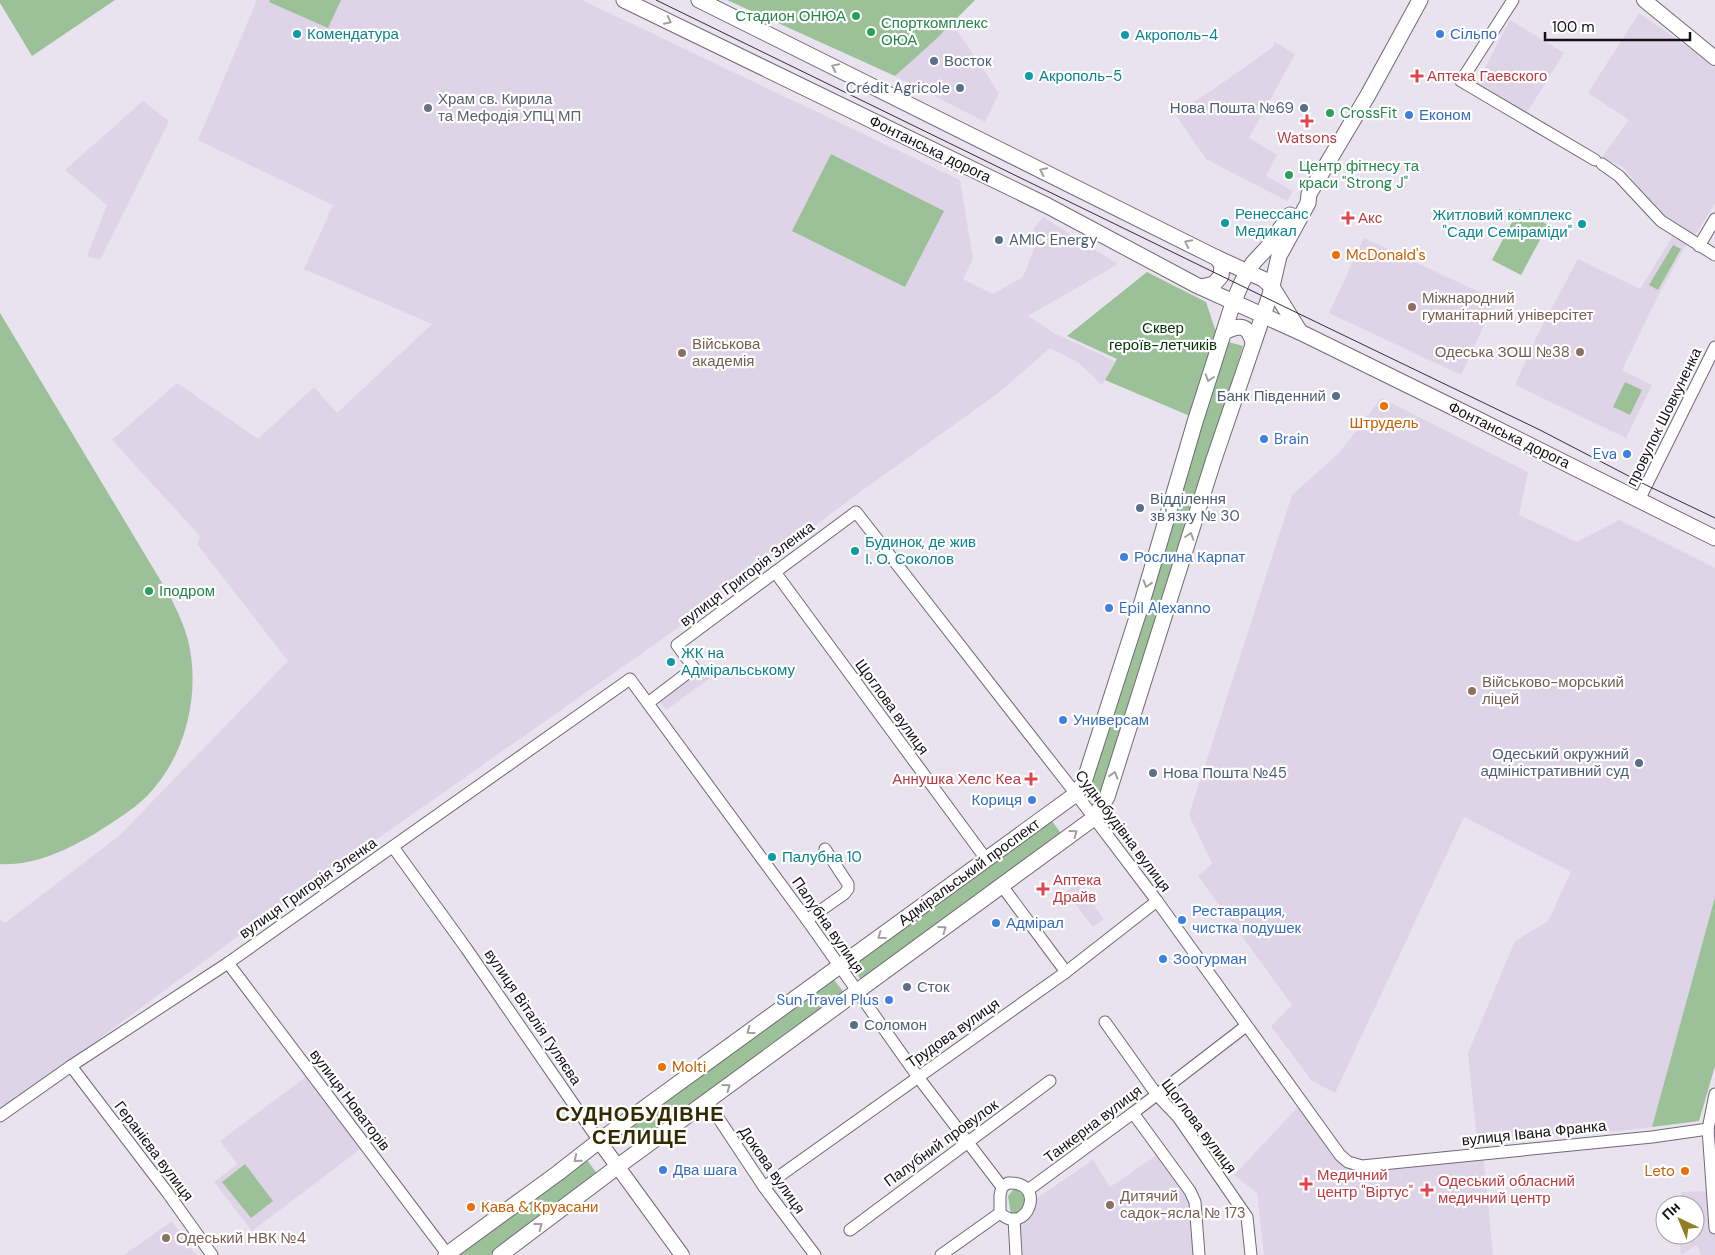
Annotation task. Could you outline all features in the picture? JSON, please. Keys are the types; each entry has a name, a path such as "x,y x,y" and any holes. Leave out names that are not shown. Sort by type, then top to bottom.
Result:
{"main road":[{"name":"Фонтанська дорога","path":"624,0 1048,206 1233,303 1301,333 1715,538"},
{"name":"Фонтанська дорога","path":"699,0 1217,258 1248,271 1263,279 1272,287"},
{"path":"1309,194 1363,104 1420,0"},
{"name":"Адміральський проспект","path":"447,1255 599,1141 1076,794 1084,782 1123,662 1233,303 1253,263 1284,225 1300,198 1309,194"},
{"name":"Адміральський проспект","path":"500,1255 617,1167 1094,818 1107,797 1214,459 1263,316 1279,256 1308,203 1309,194"},
{"path":"1202,287 1214,284 1221,276 1222,265 1217,258"},
{"path":"1272,287 1301,333"},
{"path":"1224,332 1232,328 1241,327 1251,334 1253,342"}],"street":[{"path":"1514,0 1462,80 1619,176 1661,221 1715,255"},
{"path":"1644,0 1715,58"},
{"path":"1700,246 1715,219"},
{"name":"провулок Шовкуненка","path":"1639,500 1715,347"},
{"name":"Суднобудівна вулиця","path":"856,512 1157,901 1340,1155 1348,1162 1362,1166"},
{"name":"вулиця Григорія Зленка","path":"648,703 694,668 677,645 856,512"},
{"name":"Щоглова вулиця","path":"775,572 986,859"},
{"name":"вулиця Григорія Зленка","path":"0,1116 71,1066 228,963 630,679"},
{"name":"Палубна вулиця","path":"630,679 807,920 918,1077 1002,1187"},
{"name":"вулиця Віталія Гуляєва","path":"393,847 466,948 617,1167 682,1255"},
{"path":"807,920 844,894 848,889 848,884 825,849"},
{"path":"1002,886 1066,972"},
{"name":"Трудова вулиця","path":"764,1187 1066,972 1157,901"},
{"name":"вулиця Новаторів","path":"228,963 447,1255"},
{"name":"Щоглова вулиця","path":"1105,1022 1157,1095 1178,1118 1247,1217 1251,1255"},
{"name":"Танкерна вулиця","path":"1028,1190 1157,1095 1246,1026"},
{"name":"Геранієва вулиця","path":"71,1066 167,1192 212,1255"},
{"name":"Палубний провулок","path":"850,1230 1050,1081"},
{"path":"1715,1094 1708,1129 1715,1228"},
{"name":"Докова вулиця","path":"707,1102 764,1187 815,1255"},
{"path":"1133,1113 1193,1196 1199,1255"},
{"name":"вулиця Івана Франка","path":"1362,1166 1652,1137 1708,1129"},
{"path":"1008,1183 1015,1183 1022,1185 1028,1190 1031,1198 1027,1213 1020,1218 1014,1219 1005,1218 1000,1213 1002,1187 1008,1183"},
{"path":"941,1255 1000,1213"},
{"path":"1014,1219 1016,1255"}],"shaded area":[{"name":"Військова академія","path":"257,0 582,0 960,180 973,259 963,279 993,294 1023,277 1035,246 1028,239 1033,229 1043,217 1118,264 1028,316 1054,333 1115,361 1102,385 1079,363 1050,348 1001,391 860,492 668,635 226,945 0,1112 0,919 5,923 119,836 288,661 197,544 200,536 112,440 177,383 258,439 314,387 337,413 432,324 304,269 333,205 198,140"},
{"path":"1639,13 1715,66 1715,203 1696,234 1678,228 1663,217 1623,167 1602,157 1629,120 1588,93"},
{"path":"1510,20 1564,53 1526,114 1477,83"},
{"path":"952,23 999,93 985,122 895,76"},
{"path":"1275,42 1295,54 1249,138 1277,155 1266,176 1293,191 1287,201 1206,159 1175,114 1273,47"},
{"path":"143,101 169,121 100,260 87,256 107,205 65,170"},
{"name":"Одеська ЗОШ №38","path":"1674,234 1687,243 1657,298 1622,370 1652,385 1626,438 1515,385 1538,334 1578,259 1640,289"},
{"name":"Міжнародний гуманітарний універсітет","path":"1364,238 1496,300 1461,375 1329,313"},
{"name":"Військово-морський ліцей","path":"1381,398 1528,472 1519,515 1577,542 1619,520 1715,568 1715,897 1652,1127 1619,1131 1477,1140 1468,1053 1515,941 1548,921 1571,872 1464,817 1335,1093 1312,1081 1271,1026 1292,1005 1198,876 1212,864 1189,815 1292,495 1340,452"},
{"path":"705,664 713,676 666,710 657,698"},
{"path":"1077,883 1104,919 1093,927 1066,892"},
{"path":"307,1076 362,1148 252,1231 214,1182 237,1164 220,1141"},
{"path":"1298,1107 1344,1168 1364,1169 1483,1154 1493,1255 1264,1255 1257,1193 1234,1175"},
{"name":"Дитячий садок-ясла № 173","path":"1160,1153 1193,1199 1197,1255 1020,1255 1018,1211 1093,1160 1110,1187"},
{"path":"1715,1178 1715,1255 1701,1255 1697,1245 1705,1245 1705,1195 1681,1195 1681,1192 1709,1191"},
{"name":"Одеський НВК №4","path":"172,1221 196,1255 124,1255"},
{"path":"1680,1245 1697,1245 1681,1255"}],"green space":[{"path":"0,0 115,0 32,56"},
{"path":"270,0 341,0 328,28 269,2"},
{"name":"Спорткомплекс ОЮА","path":"727,0 975,0 895,76"},
{"path":"831,154 944,211 905,287 792,231"},
{"path":"1519,209 1548,225 1521,275 1492,260"},
{"path":"1673,245 1681,249 1658,290 1649,285"},
{"name":"Сквер героїв-летчиків","path":"1147,272 1206,302 1217,335 1190,416 1105,380 1117,359 1067,336"},
{"name":"Іподром","path":"0,313 171,598 188,640 193,681 187,723 181,743 172,762 148,795 116,820 74,845 38,860 13,864 0,864"},
{"path":"1225,341 1243,346 1104,797 1088,787"},
{"path":"1625,382 1642,390 1630,415 1613,407"},
{"path":"1049,817 1063,836 863,983 849,962"},
{"path":"1715,897 1715,1066 1699,1121 1652,1127"},
{"path":"831,976 846,995 637,1148 623,1129"},
{"path":"584,1156 598,1175 490,1255 455,1255"},
{"path":"245,1164 273,1201 251,1218 222,1182"},
{"path":"1017,1189 1026,1198 1024,1211 1011,1215 1008,1196 1013,1190"}],"tram line":[{"path":"656,0 1540,430 1646,485 1715,518"}],"place":[{"name":"Стадион ОНЮА","path":"856,16"},
{"name":"Спорткомплекс ОЮА","path":"871,32"},
{"name":"Комендатура","path":"297,34"},
{"name":"Сільпо","path":"1440,34"},
{"name":"Акрополь-4","path":"1125,35"},
{"name":"Восток","path":"934,61"},
{"name":"Акрополь-5","path":"1029,76"},
{"name":"Аптека Гаевского","path":"1417,76"},
{"name":"Crédit Agricole","path":"960,88"},
{"name":"Храм св. Кирила та Мефодія УПЦ МП","path":"428,108"},
{"name":"Нова Пошта №69","path":"1304,108"},
{"name":"CrossFit","path":"1330,113"},
{"name":"Економ","path":"1409,115"},
{"name":"Watsons","path":"1307,121"},
{"name":"Центр фітнесу та краси \"Strong J\"","path":"1289,175"},
{"name":"Акс","path":"1348,218"},
{"name":"Ренессанс Медикал","path":"1225,223"},
{"name":"Житловий комплекс \"Сади Семіраміди\"","path":"1582,224"},
{"name":"AMIC Energy","path":"999,240"},
{"name":"McDonald's","path":"1336,255"},
{"name":"Міжнародний гуманітарний універсітет","path":"1412,307"},
{"name":"Одеська ЗОШ №38","path":"1580,352"},
{"name":"Військова академія","path":"682,353"},
{"name":"Банк Південний","path":"1336,396"},
{"name":"Штрудель","path":"1384,406"},
{"name":"Brain","path":"1264,439"},
{"name":"Eva","path":"1627,454"},
{"name":"Відділення зв'язку № 30","path":"1140,508"},
{"name":"Будинок, де жив І. О. Соколов","path":"855,551"},
{"name":"Рослина Карпат","path":"1124,557"},
{"name":"Іподром","path":"149,591"},
{"name":"Epil Alexanno","path":"1109,608"},
{"name":"ЖК на Адміральському","path":"671,662"},
{"name":"Військово-морський ліцей","path":"1472,691"},
{"name":"Универсам","path":"1063,720"},
{"name":"Одеський окружний адміністративний суд","path":"1639,763"},
{"name":"Нова Пошта №45","path":"1153,773"},
{"name":"Аннушка Хелс Кеа","path":"1031,779"},
{"name":"Кориця","path":"1032,800"},
{"name":"Палубна 10","path":"772,857"},
{"name":"Аптека Драйв","path":"1043,889"},
{"name":"Реставрация, чистка подушек","path":"1182,920"},
{"name":"Адмірал","path":"996,923"},
{"name":"Зоогурман","path":"1163,959"},
{"name":"Сток","path":"907,987"},
{"name":"Sun Travel Plus","path":"889,1000"},
{"name":"Соломон","path":"854,1025"},
{"name":"Molti","path":"662,1067"},
{"name":"Два шага","path":"663,1170"},
{"name":"Leto","path":"1685,1171"},
{"name":"Медичний центр \"Віртус\"","path":"1306,1184"},
{"name":"Одеський обласний медичний центр","path":"1427,1190"},
{"name":"Дитячий садок-ясла № 173","path":"1110,1205"},
{"name":"Кава & Круасани","path":"471,1207"},
{"name":"Одеський НВК №4","path":"166,1238"}],"district":[{"name":"СУДНОБУДІВНЕ СЕЛИЩЕ","path":"640,1126"}]}
